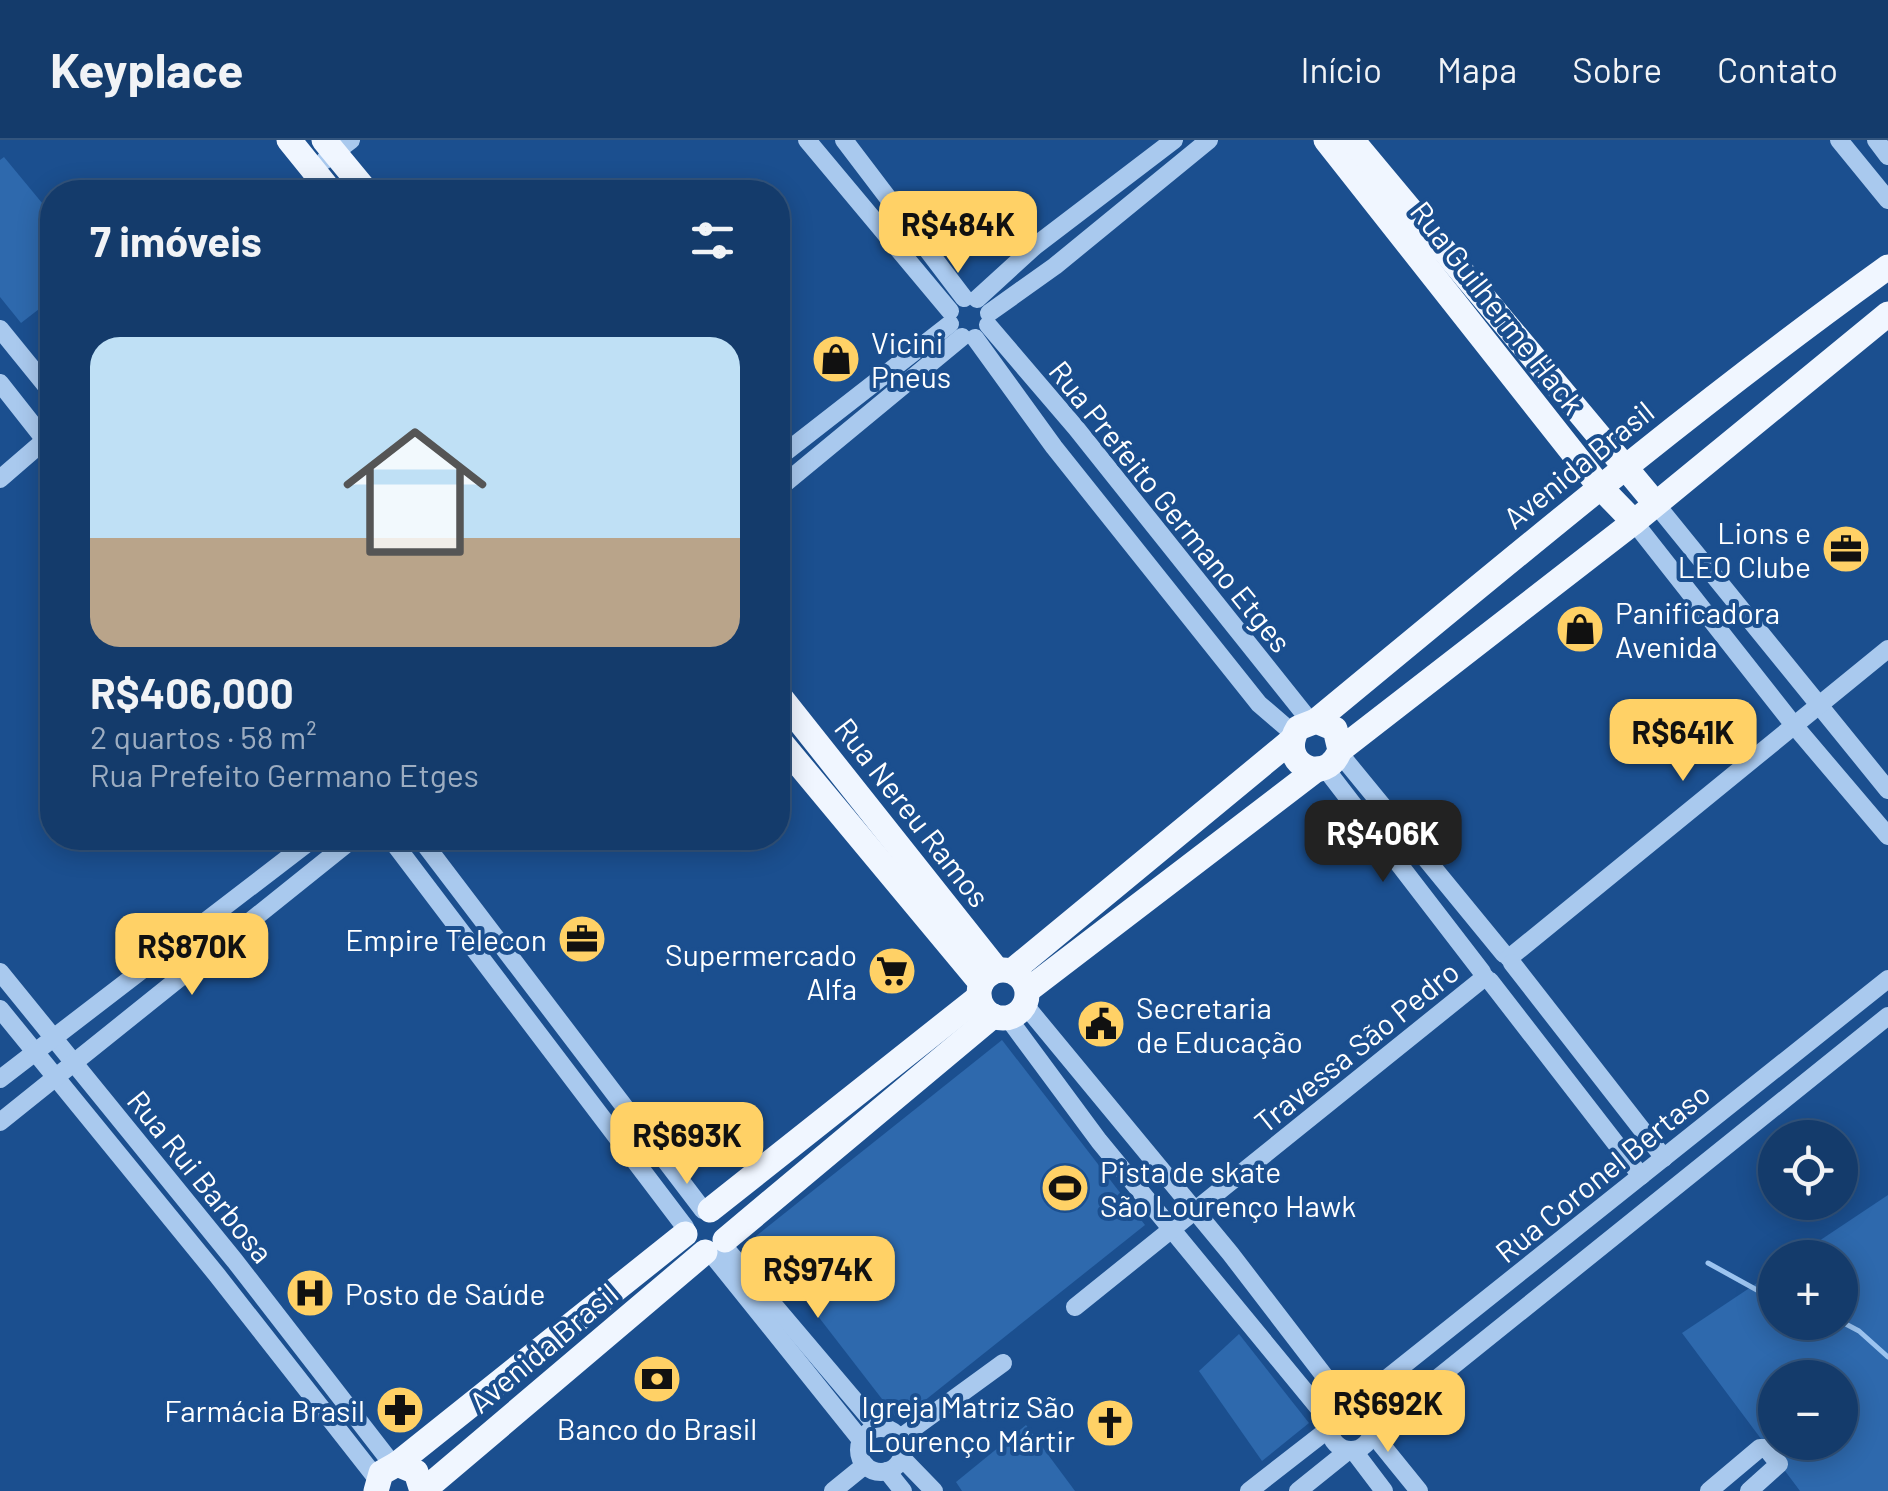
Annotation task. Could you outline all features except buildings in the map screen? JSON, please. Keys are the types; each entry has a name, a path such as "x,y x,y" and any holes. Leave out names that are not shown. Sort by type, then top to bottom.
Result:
{"main road":[{"name":"Rua Guilherme Hack","path":"1326,140 1600,487 1634,522"},
{"name":"Rua Guilherme Hack","path":"1352,140 1655,503"},
{"path":"337,144 360,180"},
{"path":"302,150 323,180"},
{"name":"Avenida Brasil","path":"422,1491 716,1247 1303,729 1623,467 1775,348 1888,267"},
{"name":"Avenida Brasil","path":"381,1479 696,1220 1330,760 1634,522 1888,314"},
{"name":"Rua Nereu Ramos","path":"790,710 1003,994"},
{"path":"1303,729 1335,730 1330,760 1297,761 1303,729"},
{"name":"Rua Nereu Ramos","path":"790,753 1003,994"},
{"path":"696,1220 725,1222 716,1247 690,1245 696,1220"},
{"path":"381,1479 416,1472 422,1491"}],"street":[{"name":"Rua Prefeito Germano Etges","path":"807,140 969,318 1076,428 1303,729"},
{"name":"Rua Prefeito Germano Etges","path":"844,140 1054,446 1258,704 1303,729"},
{"path":"790,478 969,318 1036,246 1174,140"},
{"path":"790,449 969,318 1055,266 1209,140"},
{"path":"1839,140 1888,200"},
{"path":"1876,140 1888,156"},
{"path":"302,150 337,144"},
{"path":"1036,246 1055,266"},
{"path":"0,329 40,378"},
{"path":"0,382 40,429"},
{"path":"1054,446 1076,428"},
{"path":"0,479 40,449"},
{"name":"Rua Guilherme Hack","path":"1655,503 1888,790"},
{"name":"Rua Guilherme Hack","path":"1634,522 1888,836"},
{"path":"1508,959 1888,648"},
{"path":"1330,760 1508,959 1664,1158"},
{"path":"1330,760 1485,977 1641,1176"},
{"path":"0,1079 298,850"},
{"path":"0,1122 339,850"},
{"path":"400,850 696,1220"},
{"path":"429,850 696,1220"},
{"name":"Travessa São Pedro","path":"1075,1307 1485,977 1487,956 1492,953 1508,959"},
{"name":"Rua Rui Barbosa","path":"0,972 235,1261 381,1479"},
{"name":"Rua Coronel Bertaso","path":"1350,1408 1888,980"},
{"name":"Rua Nereu Ramos","path":"1003,994 1124,1124 1350,1408"},
{"name":"Rua Nereu Ramos","path":"1003,994 1099,1141 1330,1425"},
{"name":"Rua Rui Barbosa","path":"0,1010 381,1479"},
{"name":"Rua Coronel Bertaso","path":"1372,1432 1888,1016"},
{"path":"1824,1029 1843,1054"},
{"path":"1099,1141 1124,1124"},
{"path":"716,1247 878,1428 890,1430 900,1438 902,1458 934,1491"},
{"path":"716,1247 861,1440 859,1453 865,1465 887,1472 903,1491"},
{"path":"218,1275 235,1261"},
{"path":"1498,1290 1518,1315"},
{"path":"900,1438 1003,1363"},
{"path":"1249,1491 1330,1425 1338,1412 1350,1408 1369,1417 1372,1432 1419,1491"},
{"path":"1330,1425 1334,1441 1351,1450 1384,1491"},
{"path":"861,1440 878,1428"},
{"path":"1298,1491 1351,1450 1368,1442 1372,1432"},
{"path":"1710,1491 1760,1448 1766,1448 1778,1464 1749,1491"},
{"path":"887,1472 902,1458"},
{"path":"834,1491 865,1465"}],"shaded area":[{"path":"4,157 40,200 40,308 21,323 0,297 0,160"},
{"path":"1002,1040 1145,1225 899,1421 756,1236"},
{"path":"1888,1195 1888,1491 1800,1491 1777,1460 1858,1460 1858,1360 1758,1360 1758,1435 1682,1333 1758,1282 1758,1340 1858,1340 1858,1240 1820,1240 1850,1220 1858,1220 1858,1215"},
{"path":"1239,1334 1309,1423 1262,1461 1199,1371"},
{"path":"1026,1425 1075,1491 962,1491 956,1482"}],"waterway":[{"path":"1708,1263 1758,1291"},
{"path":"1858,1330 1888,1357"}],"place":[{"name":"Vicini Pneus","path":"836,359"},
{"name":"Lions e LEO Clube","path":"1846,549"},
{"name":"Panificadora Avenida","path":"1580,629"},
{"name":"Empire Telecon","path":"582,939"},
{"name":"Supermercado Alfa","path":"892,971"},
{"name":"Secretaria de Educação","path":"1101,1024"},
{"name":"Pista de skate São Lourenço Hawk","path":"1065,1188"},
{"name":"Posto de Saúde","path":"310,1293"},
{"name":"Banco do Brasil","path":"657,1379"},
{"name":"Farmácia Brasil","path":"400,1410"},
{"name":"Igreja Matriz São Lourenço Mártir","path":"1110,1423"}]}
